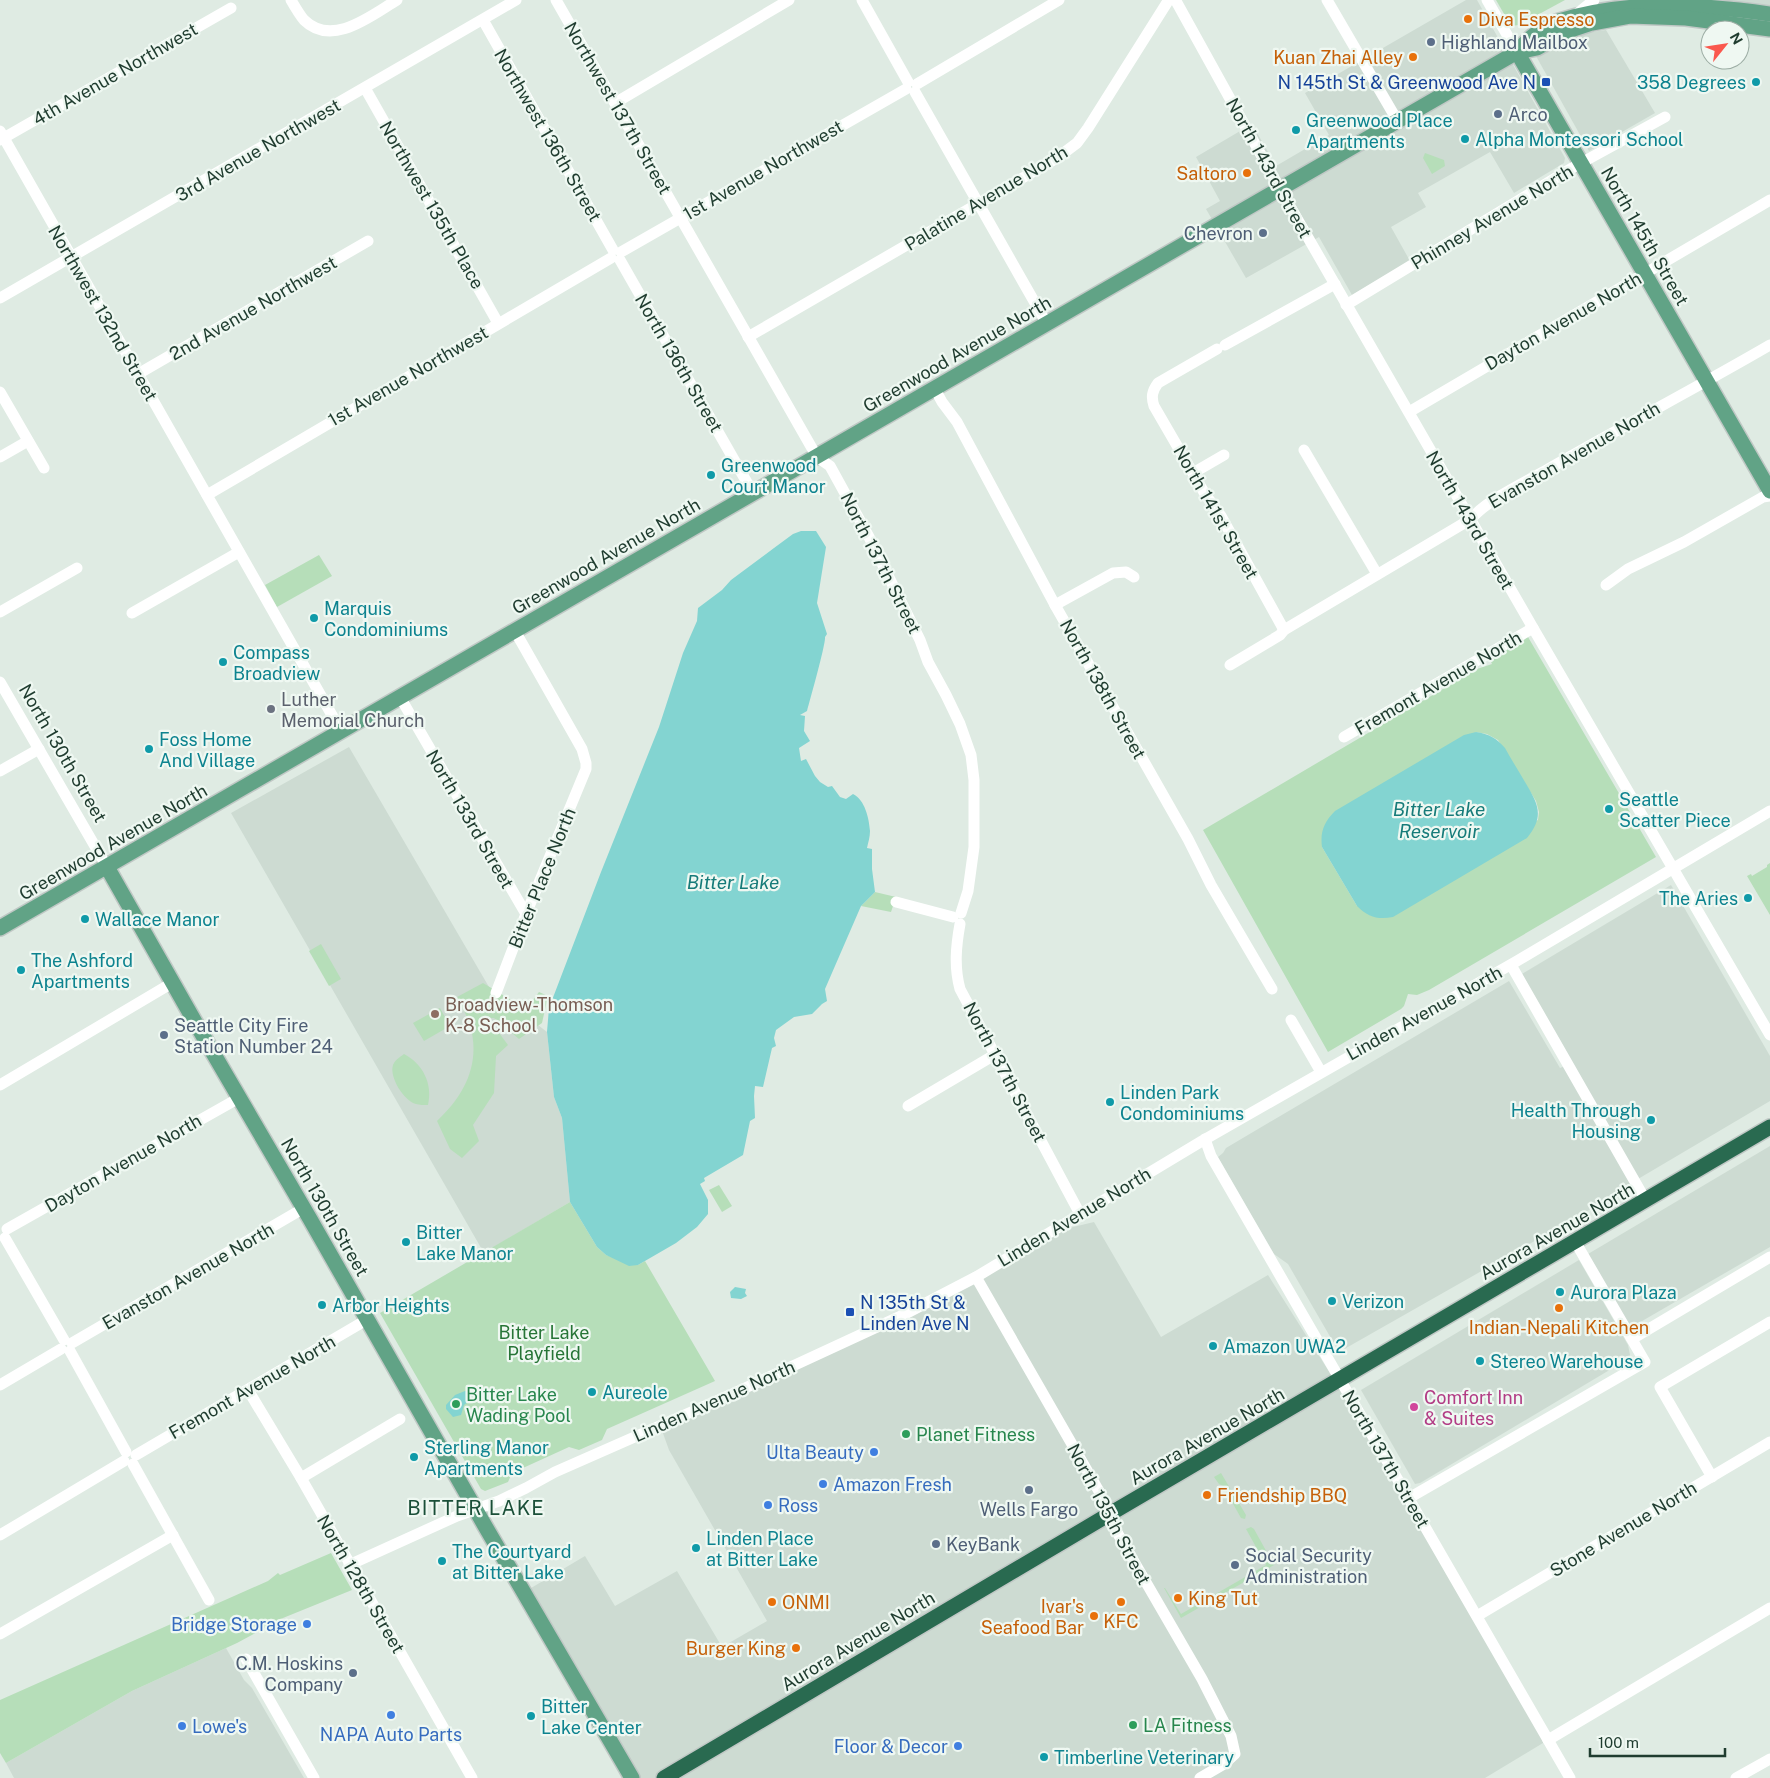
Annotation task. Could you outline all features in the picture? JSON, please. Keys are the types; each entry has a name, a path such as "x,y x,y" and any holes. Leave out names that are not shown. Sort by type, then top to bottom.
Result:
{"highway":[{"name":"Aurora Avenue North","path":"664,1778 1108,1515 1770,1128"}],"main road":[{"path":"1578,13 1602,6 1632,1 1684,3 1770,14"},
{"name":"Greenwood Avenue North","path":"1517,52 1528,38 1552,24 1578,13"},
{"path":"1614,18 1644,15 1661,16 1770,29"},
{"name":"Greenwood Avenue North","path":"0,928 1517,52 1536,48 1576,28 1614,18"},
{"name":"North 145th Street","path":"1517,52 1770,491"},
{"name":"North 130th Street","path":"107,867 172,983 304,1208 632,1778"}],"street":[{"path":"294,5 304,19 311,24 318,28 334,31 352,26 397,0"},
{"name":"3rd Avenue Northwest","path":"0,298 516,0"},
{"name":"Northwest 137th Street","path":"556,0 681,217"},
{"path":"615,103 790,0"},
{"path":"862,0 1047,324"},
{"name":"1st Avenue Northwest","path":"207,495 498,323 912,87 1059,0"},
{"name":"North 143rd Street","path":"1172,0 1770,1036"},
{"name":"Palatine Avenue North","path":"748,337 979,204 1057,158 1077,143 1172,0"},
{"path":"1327,0 1397,120"},
{"name":"North 145th Street","path":"1487,0 1517,52"},
{"name":"Greenwood Avenue North","path":"1578,13 1594,0"},
{"name":"Greenwood Avenue North","path":"1614,18 1626,12 1632,1"},
{"name":"4th Avenue Northwest","path":"1,136 231,8"},
{"name":"Northwest 136th Street","path":"483,20 616,255"},
{"name":"Northwest 135th Place","path":"365,88 498,323"},
{"name":"Phinney Avenue North","path":"1346,304 1581,163 1665,117"},
{"name":"Northwest 132nd Street","path":"1,136 341,731"},
{"name":"Dayton Avenue North","path":"1409,412 1770,200"},
{"name":"North 137th Street","path":"681,217 817,456 830,466 869,537 920,640 928,662 960,724 971,755 974,780 974,847 968,891 958,918 956,947 957,978 960,989 1080,1214"},
{"name":"2nd Avenue Northwest","path":"138,374 368,242"},
{"name":"North 136th Street","path":"616,255 753,493"},
{"name":"North 141st Street","path":"1284,630 1220,516 1204,494 1154,406 1152,392 1158,383 1335,284"},
{"name":"Evanston Avenue North","path":"1230,665 1280,635 1284,630 1471,519 1478,511 1504,494 1718,376 1770,344"},
{"name":"North 138th Street","path":"935,389 956,422 1055,605 1188,839 1219,899 1272,989"},
{"path":"0,392 44,468"},
{"path":"0,457 28,441"},
{"path":"1304,450 1377,574"},
{"path":"1192,473 1224,455"},
{"path":"1606,586 1634,566 1684,542 1763,497 1770,496"},
{"path":"132,613 239,552"},
{"path":"0,612 76,568"},
{"path":"1055,605 1113,573 1126,572 1134,577"},
{"name":"Fremont Avenue North","path":"1344,737 1533,628"},
{"name":"Bitter Place North","path":"496,993 526,914 584,775 586,763 582,749 515,631"},
{"name":"North 130th Street","path":"0,682 107,867"},
{"name":"North 133rd Street","path":"400,698 526,914"},
{"path":"0,771 39,749"},
{"name":"Linden Avenue North","path":"349,1564 476,1508 499,1501 556,1472 730,1395 903,1315 976,1277 1205,1139 1511,965 1770,812"},
{"path":"896,902 958,918"},
{"path":"1511,965 1646,1201"},
{"path":"0,1085 172,983"},
{"path":"1291,1020 1321,1072"},
{"path":"908,1106 996,1054"},
{"name":"Dayton Avenue North","path":"3,1233 239,1098"},
{"name":"North 137th Street","path":"1205,1139 1211,1156 1570,1778"},
{"name":"Evanston Avenue North","path":"0,1385 304,1208"},
{"path":"3,1233 209,1600"},
{"path":"1408,1498 1645,1362 1576,1242"},
{"path":"1632,1339 1770,1257"},
{"name":"North 135th Street","path":"976,1277 1100,1493 1108,1515 1202,1679 1231,1736 1236,1754 1224,1764 1200,1778"},
{"name":"Fremont Avenue North","path":"0,1535 368,1319"},
{"path":"1712,1477 1660,1387 1770,1322"},
{"name":"North 128th Street","path":"248,1390 301,1478 472,1778"},
{"path":"301,1478 400,1419"},
{"name":"Stone Avenue North","path":"1477,1616 1770,1442"},
{"path":"0,1634 172,1535"},
{"path":"1548,1740 1770,1608"},
{"path":"246,1659 314,1778"},
{"path":"1736,1778 1770,1758"}],"shaded area":[{"path":"1466,0 1477,0 1565,158 1564,163 1514,193 1490,152 1418,193 1426,207 1391,227 1410,261 1352,295 1319,237 1246,278 1206,209 1220,201 1196,157 1252,124 1276,166 1329,135 1305,93"},
{"path":"1702,0 1770,0 1770,9"},
{"path":"1606,30 1655,113 1589,151 1536,56 1584,33"},
{"name":"Broadview-Thomson K-8 School","path":"349,747 489,987 547,1032 554,1097 562,1118 570,1202 484,1253 231,813"},
{"path":"1671,885 1770,1056 1770,1101 1638,1179 1522,974"},
{"path":"1509,981 1560,1068 1565,1066 1633,1185 1339,1352 1288,1264 1274,1254 1218,1157 1226,1148"},
{"path":"1770,1146 1770,1247 1630,1328 1588,1254"},
{"path":"1094,1222 1161,1337 1268,1275 1409,1498 1548,1740 1485,1778 632,1778 526,1591 585,1556 615,1606 677,1571 722,1647 767,1621 669,1450 660,1425 903,1315 1048,1233"},
{"path":"1579,1260 1628,1345 1630,1355 1628,1359 1420,1483 1415,1484 1361,1390"},
{"path":"226,1648 244,1680 252,1688 304,1778 14,1778 6,1763 132,1691"}],"green space":[{"path":"1496,0 1565,0 1519,25 1511,26"},
{"path":"1425,153 1444,160 1445,166 1432,174 1423,158"},
{"path":"319,555 332,576 277,607 265,585"},
{"path":"1528,637 1656,857 1429,990 1417,995 1408,994 1401,1009 1328,1052 1203,830 1477,669 1492,664 1490,660","holes":["1476,732 1487,734 1498,740 1536,801 1539,812 1538,820 1357,906 1322,847"]},
{"path":"1770,863 1770,915 1747,876 1751,874 1752,876"},
{"path":"875,892 896,897 891,912 861,906"},
{"path":"321,944 341,979 329,986 309,951"},
{"path":"483,983 526,1009 539,992 548,996 542,1023 519,1039 494,1018 488,1018 508,1045 496,1056 494,1093 473,1125 479,1141 462,1158 450,1149 437,1121 456,1100 463,1089 472,1065 473,1039 470,1025 457,997"},
{"path":"440,1008 450,1026 424,1041 413,1023"},
{"path":"404,1054 416,1063 425,1075 429,1090 428,1105 411,1102 402,1094 395,1082 392,1070 393,1065"},
{"path":"719,1185 732,1206 722,1212 709,1190"},
{"name":"Bitter Lake Playfield","path":"570,1202 597,1247 606,1255 638,1265 645,1261 715,1381 607,1429 602,1440 579,1450 569,1447 512,1473 508,1482 485,1491 481,1489 380,1313"},
{"path":"1221,1473 1246,1515 1245,1519 1241,1518 1223,1486 1214,1477"},
{"path":"1251,1527 1254,1529 1274,1565 1181,1618 1164,1588 1181,1614 1266,1565 1246,1529"},
{"path":"331,1553 352,1590 283,1618 237,1643 132,1691 6,1763 0,1753 0,1700 268,1581 278,1573 280,1575"}],"water":[{"name":"Bitter Lake","path":"801,531 816,531 826,547 817,603 827,634 807,711 800,715 805,716 804,731 810,741 799,748 801,761 806,759 820,782 828,787 832,786 840,797 846,799 853,794 861,800 867,815 870,831 867,848 872,849 875,892 861,906 825,989 827,1001 812,1014 794,1017 776,1030 774,1038 776,1046 772,1048 763,1087 755,1086 755,1118 750,1121 743,1155 704,1178 705,1181 700,1184 708,1200 708,1214 697,1227 676,1243 638,1265 629,1266 606,1255 597,1247 570,1202 562,1118 554,1097 547,1032 549,1008 659,727 683,653 697,621 698,608 722,590 731,580 793,534"},
{"name":"Bitter Lake Reservoir","path":"1476,732 1492,737 1505,748 1530,790 1538,810 1533,830 1527,838 1393,917 1378,918 1365,913 1357,906 1322,847 1322,832 1328,819 1335,811 1464,735"},
{"path":"735,1287 746,1289 745,1293 747,1296 741,1299 731,1298 730,1292"},
{"name":"Bitter Lake Wading Pool","path":"469,1391 472,1399 464,1405 461,1415 453,1417 446,1409 446,1405 455,1395"}],"place":[{"name":"Diva Espresso","path":"1468,19"},
{"name":"Highland Mailbox","path":"1431,42"},
{"name":"Kuan Zhai Alley","path":"1413,57"},
{"name":"N 145th St & Greenwood Ave N","path":"1546,82"},
{"name":"358 Degrees","path":"1756,82"},
{"name":"Arco","path":"1498,114"},
{"name":"Greenwood Place Apartments","path":"1296,130"},
{"name":"Alpha Montessori School","path":"1465,139"},
{"name":"Saltoro","path":"1247,173"},
{"name":"Chevron","path":"1263,233"},
{"name":"Greenwood Court Manor","path":"711,475"},
{"name":"Marquis Condominiums","path":"314,618"},
{"name":"Compass Broadview","path":"223,662"},
{"name":"Luther Memorial Church","path":"271,709"},
{"name":"Foss Home And Village","path":"149,749"},
{"name":"Seattle Scatter Piece","path":"1609,809"},
{"name":"The Aries","path":"1748,898"},
{"name":"Wallace Manor","path":"85,919"},
{"name":"The Ashford Apartments","path":"21,970"},
{"name":"Broadview-Thomson K-8 School","path":"435,1014"},
{"name":"Seattle City Fire Station Number 24","path":"164,1035"},
{"name":"Linden Park Condominiums","path":"1110,1102"},
{"name":"Health Through Housing","path":"1651,1120"},
{"name":"Bitter Lake Manor","path":"406,1242"},
{"name":"Aurora Plaza","path":"1560,1292"},
{"name":"Verizon","path":"1332,1301"},
{"name":"Arbor Heights","path":"322,1305"},
{"name":"Indian-Nepali Kitchen","path":"1559,1308"},
{"name":"N 135th St & Linden Ave N","path":"850,1312"},
{"name":"Amazon UWA2","path":"1213,1346"},
{"name":"Stereo Warehouse","path":"1480,1361"},
{"name":"Aureole","path":"592,1392"},
{"name":"Bitter Lake Wading Pool","path":"456,1404"},
{"name":"Comfort Inn & Suites","path":"1414,1407"},
{"name":"Planet Fitness","path":"906,1434"},
{"name":"Ulta Beauty","path":"874,1452"},
{"name":"Sterling Manor Apartments","path":"414,1457"},
{"name":"Amazon Fresh","path":"823,1484"},
{"name":"Wells Fargo","path":"1029,1490"},
{"name":"Friendship BBQ","path":"1207,1495"},
{"name":"Ross","path":"768,1505"},
{"name":"KeyBank","path":"936,1544"},
{"name":"Linden Place at Bitter Lake","path":"696,1548"},
{"name":"The Courtyard at Bitter Lake","path":"442,1561"},
{"name":"Social Security Administration","path":"1235,1565"},
{"name":"King Tut","path":"1178,1598"},
{"name":"ONMI","path":"772,1602"},
{"name":"KFC","path":"1121,1602"},
{"name":"Ivar's Seafood Bar","path":"1094,1616"},
{"name":"Bridge Storage","path":"307,1624"},
{"name":"Burger King","path":"796,1648"},
{"name":"C.M. Hoskins Company","path":"353,1673"},
{"name":"NAPA Auto Parts","path":"391,1715"},
{"name":"Bitter Lake Center","path":"531,1716"},
{"name":"LA Fitness","path":"1133,1725"},
{"name":"Lowe's","path":"182,1726"},
{"name":"Floor & Decor","path":"958,1746"},
{"name":"Timberline Veterinary","path":"1044,1757"}],"district":[{"name":"BITTER LAKE","path":"476,1508"}]}
